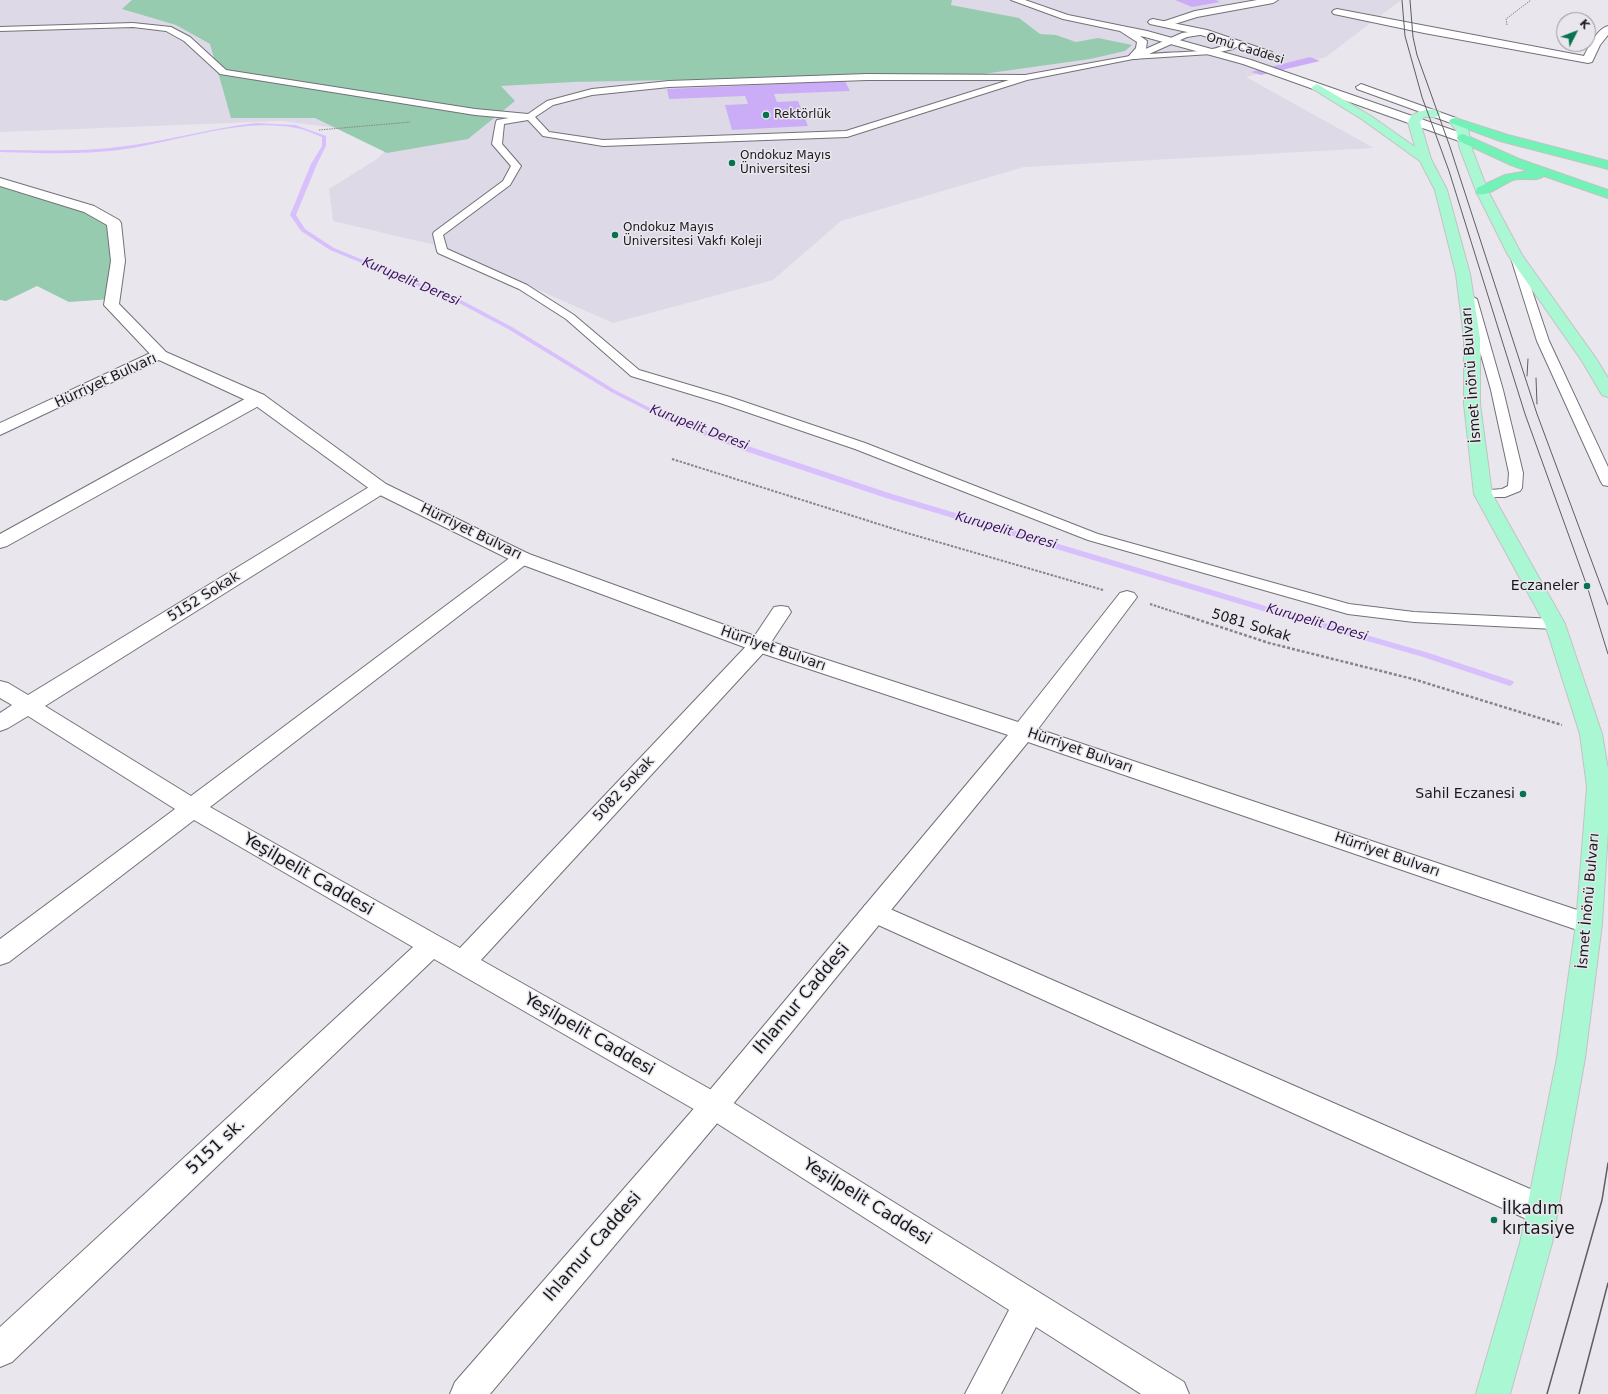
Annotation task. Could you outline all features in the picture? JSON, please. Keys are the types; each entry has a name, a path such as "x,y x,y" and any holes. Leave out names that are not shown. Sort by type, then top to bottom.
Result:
{"highway":[{"path":"1455,121 1595,150"},
{"path":"1455,121 1504,138 1608,165"},
{"path":"1463,138 1608,174"},
{"path":"1463,138 1515,162 1608,194"},
{"path":"1482,191 1503,179 1516,176 1533,174 1557,177"}],"main road":[{"path":"1317,87 1368,118 1425,159"},
{"path":"1414,122 1415,118 1421,114 1435,114"},
{"path":"1455,121 1462,129 1463,138 1482,191 1515,255 1564,327 1589,360 1608,392"},
{"name":"İsmet İnönü Bulvarı","path":"1414,122 1425,159 1441,190 1463,274 1472,338 1472,404 1482,494 1554,624 1591,734 1599,787 1589,924 1571,1058 1536,1244 1493,1394"}],"street":[{"name":"Omü Caddesi","path":"1016,0 1066,17 1171,41 1266,68 1414,122 1463,138"},
{"path":"1044,0 1068,9 1104,14"},
{"path":"1165,24 1195,14 1246,2 1274,0"},
{"path":"1337,12 1513,47 1588,60 1595,44 1608,29"},
{"name":"Omü Caddesi","path":"1145,21 1203,32 1278,57"},
{"path":"1123,29 1142,41 1141,49 1133,57"},
{"path":"1351,84 1455,121"},
{"path":"0,182 89,209 114,223 118,261 111,305 159,354"},
{"name":"Hürriyet Bulvarı","path":"0,430 159,354 258,399 380,488 522,558 759,645 1023,732 1589,924"},
{"path":"0,542 258,399"},
{"name":"5152 Sokak","path":"0,723 380,488"},
{"path":"0,954 522,558"},
{"name":"Ihlamur Caddesi","path":"467,1394 714,1106 1023,732 1127,597"},
{"name":"5082 Sokak","path":"462,963 759,645 782,612"},
{"name":"Yeşilpelit Caddesi","path":"0,688 192,808 714,1106 1172,1394"},
{"path":"874,912 1542,1210"},
{"name":"5151 sk.","path":"0,1350 432,945"},
{"path":"982,1394 1030,1305"}],"lane":[{"path":"0,29 120,25 168,29 187,39 223,72 475,112 530,117 546,134 603,143 847,134 1025,78 1133,57 1211,52 1230,47 1236,43"},
{"path":"1133,57 1185,35 1203,32"},
{"path":"1025,78 867,77 669,84 592,92 550,103 530,117 500,122 497,144 516,166 507,183 438,234 442,251 523,288 570,317 635,373 725,400 860,446 1092,537 1348,609 1414,617 1554,624"},
{"path":"1515,255 1543,341 1608,482"},
{"path":"1463,274 1482,336 1484,352 1497,390 1504,431 1516,473 1515,488 1505,493 1482,494"}],"path":[{"path":"1513,47 1506,19 1531,0"},
{"path":"319,130 401,122 416,122"},
{"name":"5081 Sokak","path":"672,459 907,533 1127,597 1269,643 1414,679 1591,734"}],"shaded area":[{"name":"Ondokuz Mayıs Üniversitesi","path":"0,0 1401,0 1326,57 1246,77 1374,148 1024,167 841,221 773,280 613,323 439,246 333,221 329,189 377,159 401,136 281,121 0,132"}],"green space":[{"path":"132,0 952,0 951,5 1019,18 1040,34 1056,35 1076,42 1098,38 1132,45 1125,51 1090,59 983,74 573,82 501,86 515,101 468,139 387,153 315,118 231,118 210,44 176,25 122,9"},
{"path":"0,182 89,209 114,223 112,299 69,302 37,286 6,301 0,300"}],"building":[{"path":"1175,0 1216,0 1220,2 1192,7"},
{"path":"1310,57 1320,61 1261,75 1251,72"},
{"name":"Rektörlük","path":"845,81 850,91 774,94 777,102 798,101 808,126 732,130 725,105 748,104 745,96 669,99 667,89"}],"waterway":[{"name":"Kurupelit Deresi","path":"0,151 68,152 119,149 236,127 276,124 302,128 324,136 324,146 314,164 293,215 303,230 332,249 459,301 510,328 613,391 668,419 745,448 889,496 1266,609 1426,655 1510,683"}],"tram line":[{"path":"1402,0 1405,36 1422,97 1449,171 1525,414 1587,586 1608,654"},
{"path":"1410,0 1413,37 1417,55 1450,147 1537,414 1608,605"},
{"path":"1527,376 1528,359"},
{"path":"1536,378 1537,404"},
{"path":"1547,1394 1602,1200 1608,1163"},
{"path":"1579,1394 1608,1283"}],"place":[{"name":"Rektörlük","path":"766,115"},
{"name":"Ondokuz Mayıs Üniversitesi","path":"732,163"},
{"name":"Ondokuz Mayıs Üniversitesi Vakfı Koleji","path":"615,235"},
{"name":"Eczaneler","path":"1587,586"},
{"name":"Sahil Eczanesi","path":"1523,794"},
{"name":"İlkadım kırtasiye","path":"1494,1220"}]}
